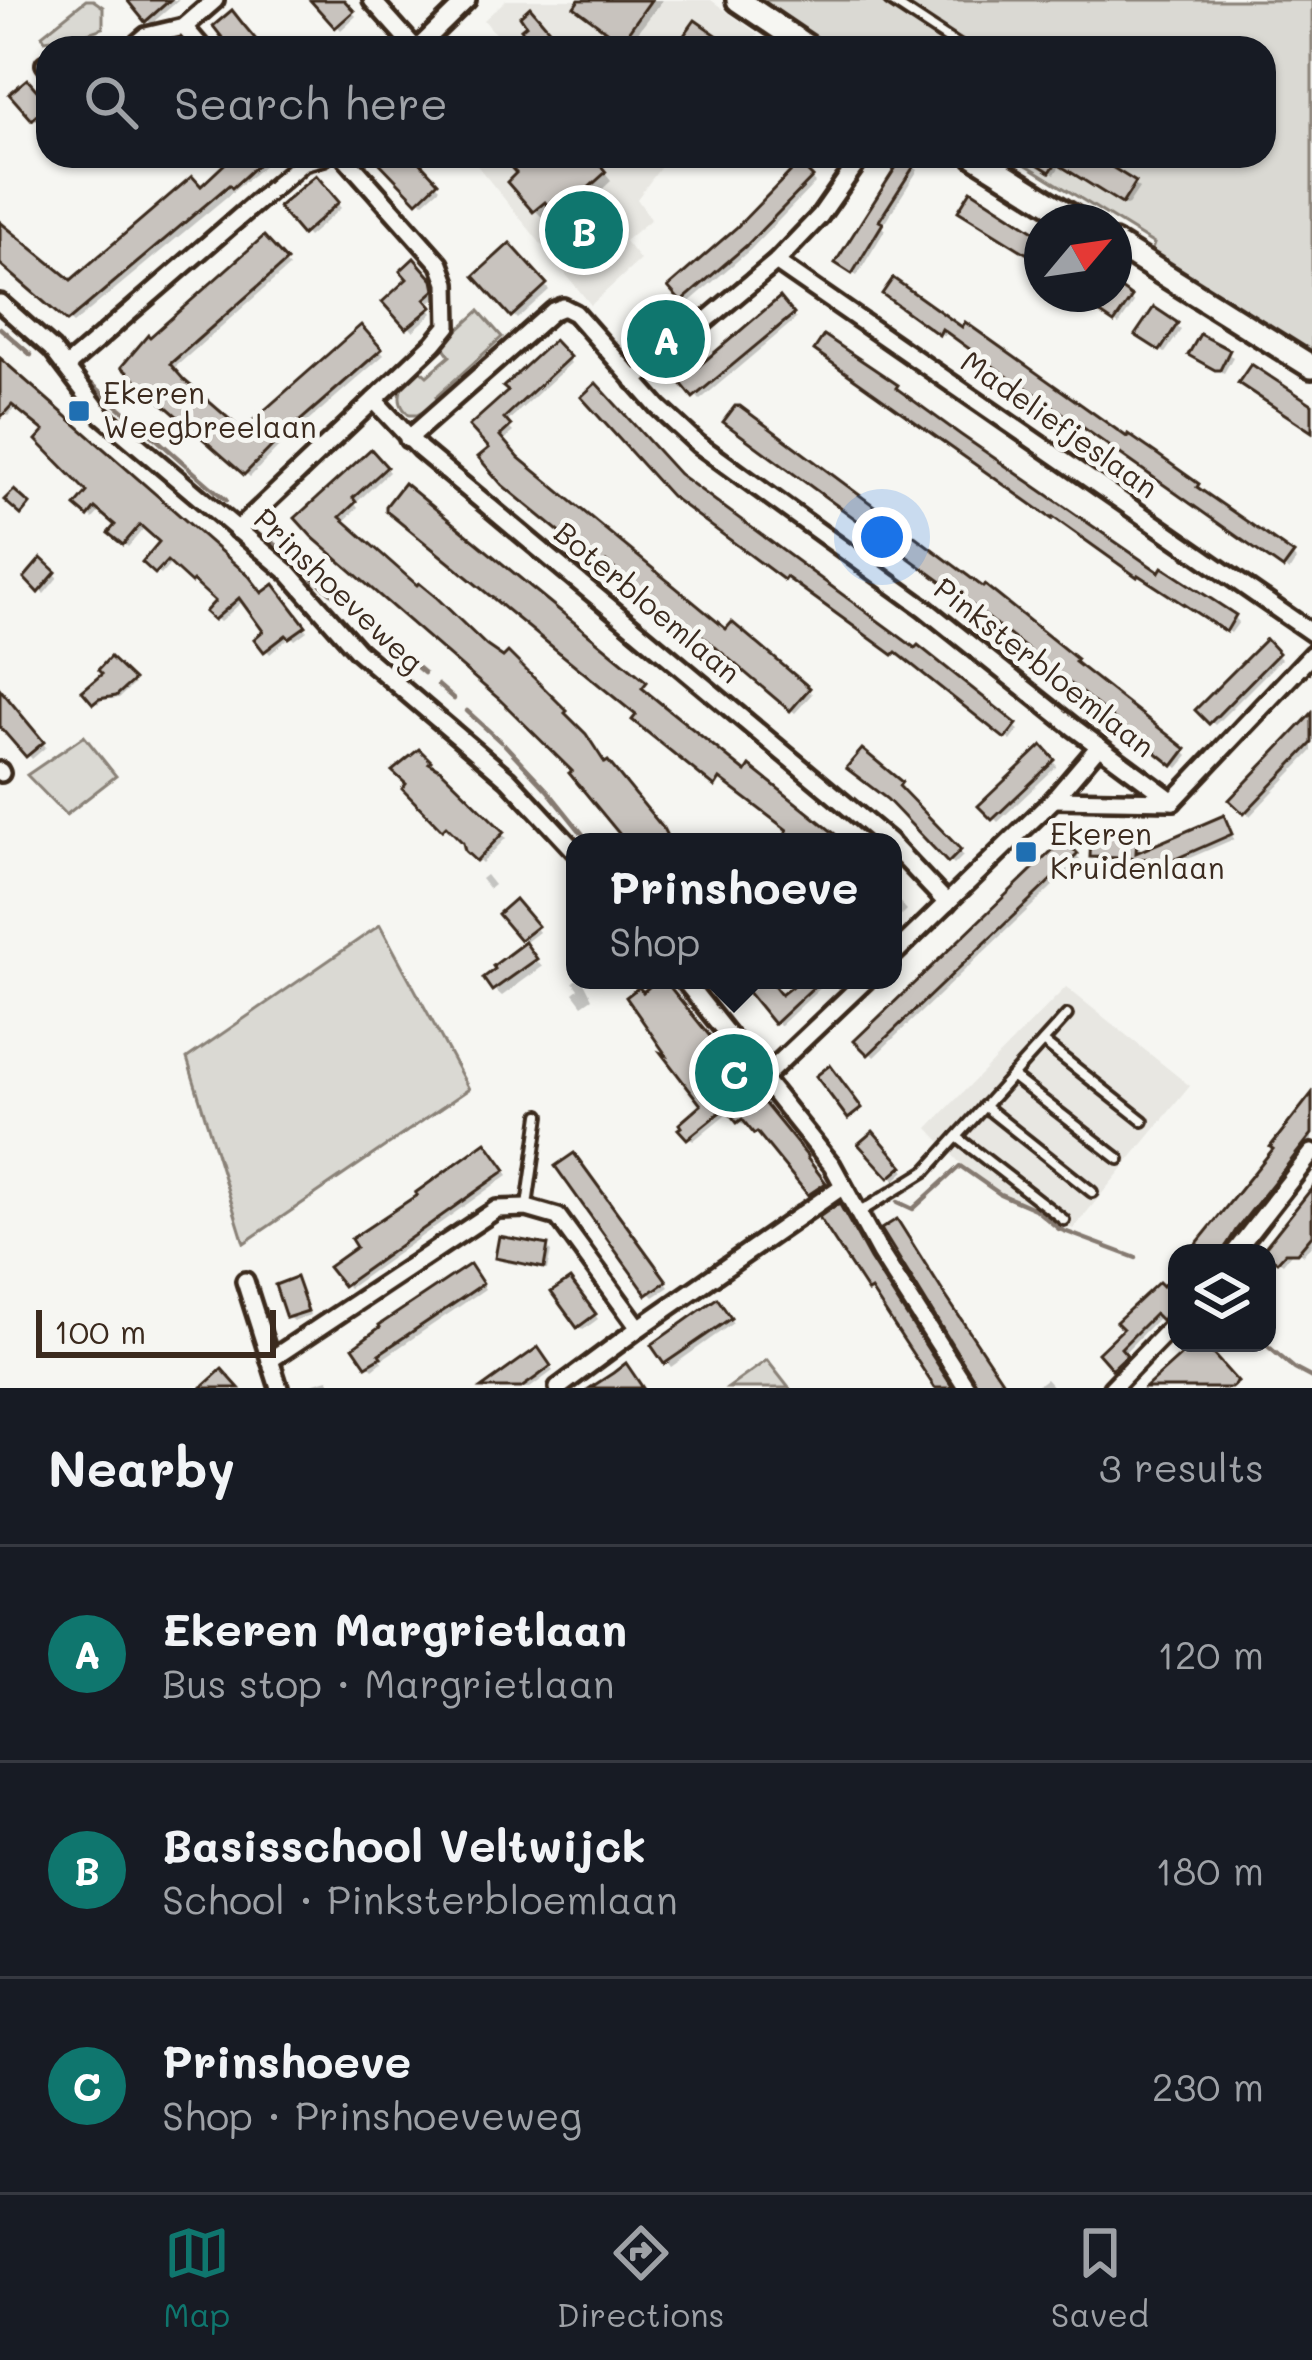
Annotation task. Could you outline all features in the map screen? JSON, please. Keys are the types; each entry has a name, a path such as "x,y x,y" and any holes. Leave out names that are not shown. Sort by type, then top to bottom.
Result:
{"street":[{"path":"150,36 184,27 215,0"},
{"path":"430,36 467,0"},
{"path":"738,0 761,8 795,36"},
{"path":"383,4 408,36"},
{"path":"184,27 192,36"},
{"path":"68,365 290,168"},
{"path":"242,524 448,326 447,283 440,264 355,168"},
{"path":"634,381 776,262 820,216 854,168"},
{"path":"994,168 1051,204"},
{"path":"1132,254 1312,367"},
{"name":"Madeliefjeslaan","path":"776,262 1312,633"},
{"name":"Prinshoeveweg","path":"0,303 68,365 102,416 242,524 358,651 508,779 566,841"},
{"name":"Pinksterbloemlaan","path":"408,439 553,311 562,307 575,313 698,444 924,608 1172,801"},
{"name":"Boterbloemlaan","path":"374,400 408,439 878,833"},
{"path":"1054,799 1172,801 1312,655"},
{"path":"902,946 1054,799 1099,746"},
{"name":"Boterbloemlaan","path":"902,856 947,903"},
{"path":"691,989 820,1149 967,1388"},
{"path":"764,1078 857,989"},
{"path":"1241,1244 1312,1153"},
{"path":"558,1388 843,1186"},
{"path":"270,1360 497,1209 527,1208 558,1216 639,1328"},
{"path":"245,1281 279,1388"},
{"path":"1112,1388 1168,1330"}],"lane":[{"path":"889,0 944,36"},
{"path":"860,1212 926,1171 1067,1015"},
{"path":"1042,1042 1143,1121"},
{"path":"1012,1076 1119,1159"},
{"path":"984,1106 1092,1192"},
{"path":"527,1208 539,1115"},
{"path":"956,1137 1064,1220"}],"shaded area":[{"path":"86,0 103,7 103,28 75,36 42,35"},
{"path":"506,0 711,0 758,34 497,36 484,20"},
{"path":"762,0 1312,0 1312,352 1151,252 1154,244 1132,230 1132,204 1089,204 1031,168 1276,168 1276,36 813,36"},
{"path":"479,168 660,168 637,199 651,219 625,241 640,260 591,305"},
{"path":"479,311 502,337 436,397 440,403 409,415 400,397 404,384 418,368 427,376 450,356 442,345"},
{"path":"84,736 116,776 66,815 27,775"},
{"path":"380,925 469,1089 244,1243 187,1058"},
{"path":"1066,987 1190,1086 1073,1229 986,1184 928,1128"},
{"path":"767,1360 789,1388 728,1388"}],"building":[{"path":"127,0 170,0 145,22"},
{"path":"310,0 344,0 354,11 335,28"},
{"path":"579,0 651,0 625,36 613,36 574,7"},
{"path":"530,7 555,36 527,36 520,16"},
{"path":"232,10 253,36 221,36 213,26"},
{"path":"695,20 718,36 684,36"},
{"path":"27,79 36,89 32,120 9,94"},
{"path":"220,168 254,168 67,322 0,264 0,222 71,280 192,176 201,186"},
{"path":"384,168 425,168 438,182 417,202"},
{"path":"512,168 603,168 606,172 585,191 591,199 563,224 545,202 533,212 507,182 516,173"},
{"path":"794,168 804,168 813,177 746,246 681,302 668,287 736,228"},
{"path":"895,168 913,168 852,274 835,263"},
{"path":"1064,168 1113,168 1136,182 1122,204"},
{"path":"316,175 339,202 302,235 278,207"},
{"path":"971,190 1024,224 1024,252 958,211"},
{"path":"600,224 609,240 573,270 563,258"},
{"path":"264,236 287,261 170,364 184,380 242,430 361,325 382,349 244,475 121,367 148,335"},
{"path":"510,243 547,284 511,317 474,276"},
{"path":"414,258 433,280 435,290 425,299 432,307 406,329 382,302 407,279 400,271"},
{"path":"893,278 1128,434 1294,554 1283,569 942,329 939,335 882,294"},
{"path":"780,297 794,314 693,398 680,382"},
{"path":"1154,307 1178,323 1160,351 1135,335"},
{"path":"1098,312 1122,312 1114,323"},
{"path":"1200,334 1230,350 1220,370 1188,355"},
{"path":"824,335 1159,572 1162,567 1236,615 1226,632 1052,519 814,350"},
{"path":"554,340 570,357 504,418 511,426 500,436 519,458 726,629 732,622 810,688 790,711 606,562 602,567 502,485 478,457 489,448 469,426"},
{"path":"0,358 249,576 262,593 274,584 306,626 264,652 254,639 263,631 239,598 214,620 205,612 215,601 193,581 167,561 155,574 142,562 159,542 140,525 123,545 108,533 115,525 95,508 88,517 75,506 87,492 36,440 44,431 12,405 0,418"},
{"path":"1251,364 1312,404 1312,432 1238,383"},
{"path":"596,383 679,474 915,648 918,645 1017,724 1005,739 896,652 893,655 786,577 784,580 671,496 581,397"},
{"path":"735,406 985,585 1077,659 1186,749 1173,766 958,594 723,422"},
{"path":"371,449 387,467 340,517 487,646 503,657 508,652 567,711 666,833 619,833 569,773 572,771 499,699 295,518"},
{"path":"404,483 647,682 642,688 664,706 746,772 750,766 834,833 787,833 720,779 715,787 632,720 636,715 386,511"},
{"path":"14,490 30,504 21,515 4,500"},
{"path":"41,558 56,572 38,593 24,578"},
{"path":"1266,639 1279,653 1209,724 1195,710"},
{"path":"110,657 134,680 116,696 93,704 82,691 102,674 98,670"},
{"path":"0,689 44,742 26,757 0,727"},
{"path":"1312,713 1312,743 1244,814 1229,800"},
{"path":"1042,745 1055,760 992,820 978,806"},
{"path":"419,749 504,832 476,861 446,826 442,830 402,789 406,784 392,771"},
{"path":"862,749 902,782 899,786 961,850 948,863 887,799 846,768"},
{"path":"1224,815 1232,834 1157,867 1154,859 1090,857 1091,836 1137,838 1136,853"},
{"path":"1064,839 1078,854 868,1055 854,1041"},
{"path":"515,899 538,926 520,940 498,914"},
{"path":"525,942 537,959 492,991 483,978"},
{"path":"636,989 672,989 826,1183 808,1195 757,1132 742,1119 737,1123 725,1108 687,1139 679,1124 701,1105 626,997"},
{"path":"745,989 776,989 781,995 789,989 811,989 774,1024"},
{"path":"830,1065 862,1108 848,1119 816,1076"},
{"path":"1312,1093 1312,1134 1227,1244 1196,1244 1273,1149 1270,1147"},
{"path":"873,1131 903,1166 889,1178 858,1144"},
{"path":"486,1142 506,1170 343,1286 328,1267 356,1247 351,1239"},
{"path":"574,1153 667,1281 647,1295 555,1166"},
{"path":"1312,1188 1312,1235 1297,1253 1285,1253 1277,1262 1276,1244 1268,1244"},
{"path":"839,1203 953,1388 935,1388 819,1217"},
{"path":"897,1219 1007,1388 979,1388 881,1229"},
{"path":"499,1236 548,1245 544,1268 495,1258"},
{"path":"470,1264 483,1284 366,1366 353,1347"},
{"path":"296,1277 308,1311 286,1318 275,1285"},
{"path":"570,1279 596,1314 577,1328 551,1292"},
{"path":"1168,1280 1168,1313 1161,1320 1155,1314 1121,1348 1127,1355 1112,1369 1098,1353 1123,1329 1116,1322 1159,1282 1163,1286"},
{"path":"717,1298 731,1318 664,1364 651,1345"},
{"path":"538,1347 551,1366 538,1376 521,1388 481,1388"},
{"path":"1185,1352 1211,1352 1238,1382 1231,1388 1145,1388"},
{"path":"626,1363 643,1388 590,1388 613,1373"},
{"path":"222,1369 239,1388 201,1388"}],"waterway":[{"path":"0,328 31,355"},
{"path":"92,384 134,420"},
{"path":"138,423 186,465"},
{"path":"189,468 226,500"},
{"path":"269,539 298,564"},
{"path":"311,576 341,601"},
{"path":"344,604 369,627"},
{"path":"383,638 424,673"},
{"path":"438,685 454,699"},
{"path":"467,711 501,742"},
{"path":"505,745 582,833"},
{"path":"898,1202 913,1209 960,1166 1000,1194 1035,1209 1059,1229 1136,1258"},
{"path":"1275,1352 1312,1378"}],"place":[{"name":"Basisschool Veltwijck","path":"584,230"},
{"name":"Ekeren Margrietlaan","path":"666,339"},
{"name":"Ekeren Weegbreelaan","path":"79,411"},
{"name":"Ekeren Kruidenlaan","path":"1026,852"},
{"name":"Prinshoeve","path":"734,1073"}]}
